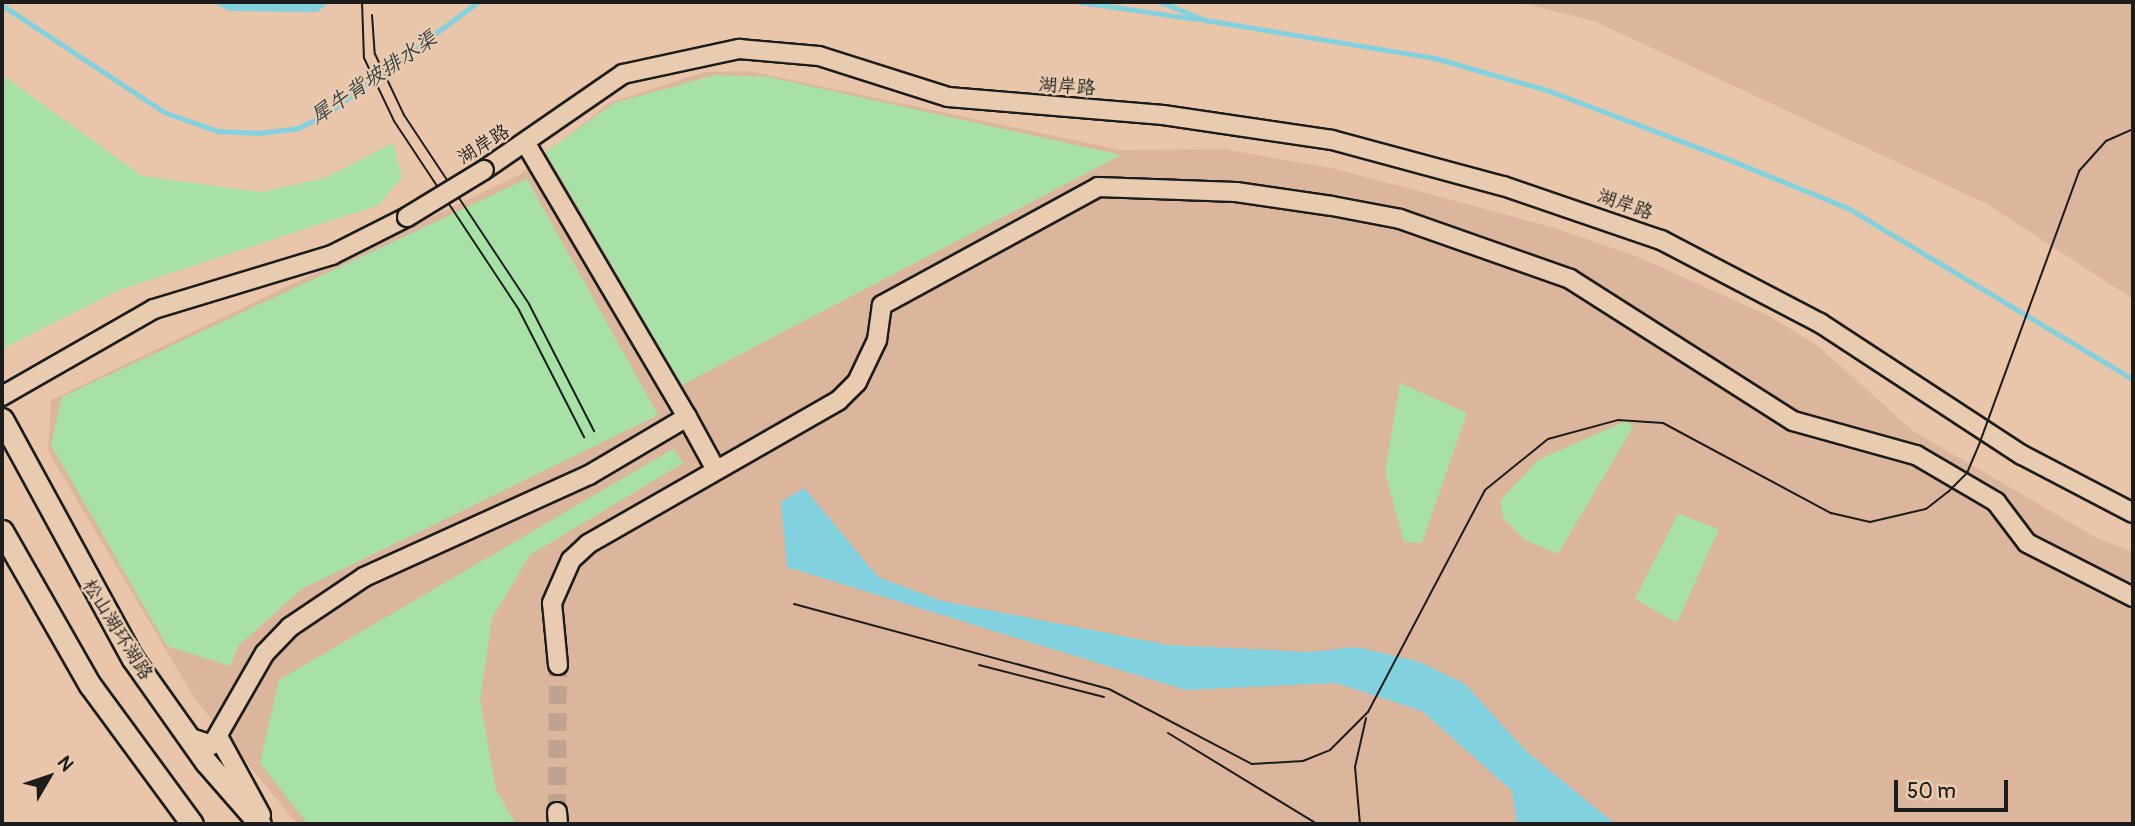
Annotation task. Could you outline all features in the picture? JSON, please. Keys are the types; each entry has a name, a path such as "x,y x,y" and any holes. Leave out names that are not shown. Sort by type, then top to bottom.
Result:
{"main road":[{"name":"松山湖环湖路","path":"2,419 93,593 188,737 260,824"},
{"path":"2,531 90,685 192,824"},
{"path":"2,557 41,601"}],"street":[{"name":"湖岸路","path":"2,396 154,309 332,256 407,217 526,144 623,74 739,49 818,56 948,97 1163,115 1332,140 1503,186 1661,240 1820,323 2021,455 2133,513"},
{"path":"526,144 716,470"},
{"path":"558,665 552,603 570,560 716,470 839,400 857,382 877,340 882,305 1098,187 1236,192 1400,219 1570,279 1793,421 1916,455 1996,502 2027,543 2133,597"},
{"path":"188,737 202,746 222,732 265,653 290,626 364,577 589,475 687,417"},
{"path":"222,732 267,824"}],"shaded area":[{"path":"1518,2 2133,2 2133,299 1987,204 1594,21"},
{"path":"749,71 1121,150 1224,149 1336,169 1552,227 1641,258 1769,316 1817,345 1913,431 2097,538 2133,552 2133,824 297,824 195,699 48,451 51,400 521,174 609,103 704,72"}],"green space":[{"path":"2,75 142,176 262,192 325,178 393,143 402,177 379,205 119,290 2,349"},
{"path":"715,75 769,77 1121,155 682,385 546,152 614,103"},
{"path":"527,179 658,415 302,589 239,645 230,666 167,646 51,445 62,397"},
{"path":"1400,383 1467,413 1422,543 1404,542 1385,472"},
{"path":"1626,421 1633,427 1558,554 1525,540 1504,519 1500,501 1538,460"},
{"path":"673,449 683,463 530,555 492,618 480,700 496,790 516,824 308,824 260,763 279,680"},
{"path":"1678,514 1719,529 1677,623 1635,599"}],"water":[{"path":"212,2 330,2 317,12 229,11"},
{"path":"804,488 878,577 942,601 1169,645 1310,652 1357,647 1420,662 1465,684 1526,751 1615,824 1517,824 1512,791 1422,711 1336,683 1185,690 787,567 781,502"}],"waterway":[{"name":"犀牛背坡排水渠","path":"2,5 164,112 218,131 259,133 298,128 324,116 478,2"},
{"name":"犀牛背坡排水渠","path":"1080,2 1197,19"},
{"path":"1161,2 1205,20 1435,58 1550,91 1723,157 1848,208 2133,379"}],"tunnel":[{"path":"557,812 558,665"}],"tram line":[{"path":"362,2 364,58 394,121 519,310 584,437"},
{"path":"372,15 375,54 404,115 529,304 594,431"},
{"path":"794,604 1109,689 1252,764 1303,761 1330,750 1368,712 1485,490 1548,439 1618,420 1663,423 1831,513 1870,522 1926,509 1967,473 2079,171 2106,141 2133,129"},
{"path":"979,665 1104,697"},
{"path":"1360,824 1355,767 1366,718"},
{"path":"1168,733 1317,824"}]}
